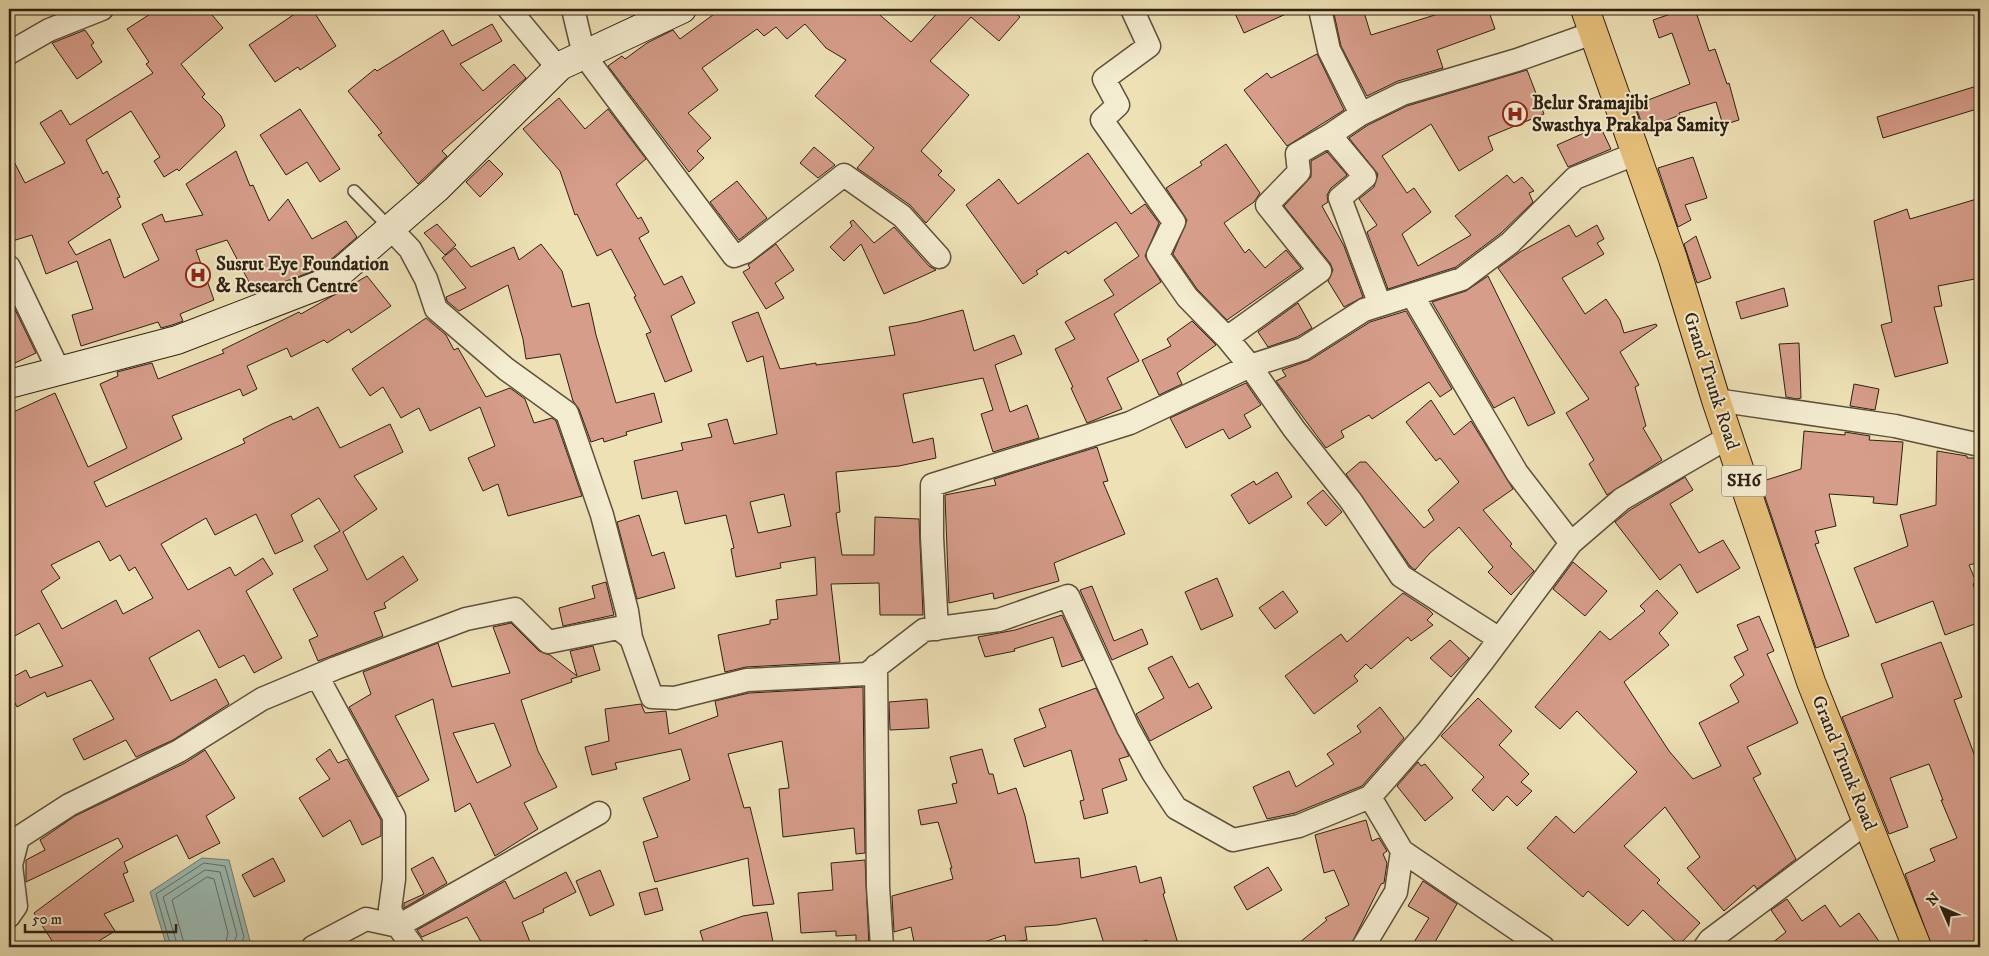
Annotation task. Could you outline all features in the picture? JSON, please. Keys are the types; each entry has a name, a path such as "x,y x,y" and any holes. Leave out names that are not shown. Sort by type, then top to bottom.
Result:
{"main road":[{"path":"9,384 177,340 330,281 436,189 558,68 682,9"},
{"name":"Grand Trunk Road","path":"1589,21 1672,259 1716,400 1811,682 1917,947"}],"street":[{"path":"9,53 49,30 102,9"},
{"path":"510,9 558,68"},
{"path":"573,9 584,55 734,256 745,252 844,175 902,216 939,257"},
{"path":"1132,9 1149,46 1104,79 1118,104 1102,120 1174,222 1158,255 1187,297 1250,366 1294,429 1351,501 1401,576 1498,638"},
{"path":"1320,9 1329,50 1361,114"},
{"path":"1226,338 1320,272 1267,205 1299,172 1297,154 1361,114 1402,94 1517,60 1589,21"},
{"path":"1330,135 1365,177 1340,198 1380,305"},
{"path":"937,629 932,537 932,485 1130,423 1250,366 1303,349 1364,310 1462,279 1510,243 1575,178 1635,154"},
{"path":"391,229 410,248 426,279 436,309 506,369 567,413 602,515 627,611 631,638 652,697 675,698 747,680 867,674 924,630 999,620 1068,596 1128,728 1176,808 1233,840 1299,826 1370,797 1428,732 1484,661 1498,638 1571,543 1622,499 1729,437"},
{"path":"9,267 59,371"},
{"path":"1412,295 1517,473 1571,543"},
{"path":"1716,400 1895,426 1980,445"},
{"path":"9,916 16,906 11,865 18,838 69,805 178,751 262,699 466,619 515,609 548,642 618,628 631,638"},
{"path":"876,666 878,886 882,947"},
{"path":"317,676 394,817 394,879 390,909 398,926 413,947"},
{"path":"1370,797 1402,851 1543,947"},
{"path":"314,947 366,919 398,926 599,813"},
{"path":"1705,947 1710,940 1868,822"},
{"path":"1363,947 1396,892 1402,851"}],"lane":[{"path":"354,191 391,229"}],"water":[{"path":"202,858 229,860 250,941 241,947 167,947 150,892"}],"building":[{"path":"158,9 207,9 223,28 181,64 205,94 202,97 221,116 225,126 179,171 177,169 164,177 154,161 160,157 131,111 86,140 103,174 107,171 120,197 117,198 121,207 68,242 76,255 110,239 124,278 159,260 142,224 162,214 165,222 203,215 186,184 236,151 250,186 253,185 269,221 288,199 312,239 346,221 357,237 327,263 313,271 252,294 248,280 227,240 196,250 214,300 180,314 183,321 172,325 161,328 158,322 81,346 72,315 93,309 77,261 46,274 32,235 9,242 9,152 25,183 65,163 40,123 61,110 70,125 153,73 146,64 149,62 127,29"},
{"path":"302,9 312,9 336,46 300,70 298,67 275,82 249,45"},
{"path":"721,9 873,9 911,42 941,9 1010,9 1020,17 999,41 971,17 930,61 969,95 921,151 942,171 938,175 955,190 926,223 910,205 857,168 874,148 815,96 846,60 826,48 805,24 787,39 776,27 764,36 757,29 702,68 718,90 688,113 711,138 697,151 704,158 689,172 608,66 622,56 625,59 647,43 673,30 680,39"},
{"path":"1233,9 1297,9 1244,33"},
{"path":"1333,9 1363,9 1371,35 1454,9 1488,9 1495,29 1437,50 1443,68 1398,81 1367,96 1341,46"},
{"path":"1685,9 1695,9 1709,51 1715,49 1727,84 1729,83 1739,120 1723,125 1716,102 1679,113 1680,115 1644,129 1635,105 1690,84 1672,33 1659,38 1653,20"},
{"path":"492,24 502,41 460,64 483,91 514,64 526,78 442,151 447,156 418,184 378,135 382,133 348,91 375,69 377,71 443,30 452,46"},
{"path":"85,30 94,43 91,45 102,62 77,79 52,43"},
{"path":"1317,54 1344,110 1287,146 1244,90 1267,73 1271,78"},
{"path":"1527,70 1544,114 1488,137 1493,150 1459,171 1431,124 1382,156 1407,193 1414,188 1431,212 1402,234 1418,266 1471,235 1455,216 1507,175 1514,183 1522,177 1534,191 1529,193 1533,202 1501,233 1456,267 1388,289 1367,232 1377,225 1359,199 1374,187 1378,174 1349,138 1368,125 1407,106"},
{"path":"1980,85 1980,108 1883,138 1877,117"},
{"path":"559,98 585,129 608,109 646,159 616,184 638,219 641,217 649,232 639,238 664,285 682,276 695,303 671,316 692,371 665,382 646,334 651,332 634,297 636,296 611,249 597,256 577,214 575,215 560,171 523,129"},
{"path":"300,109 340,169 320,182 307,162 286,175 260,135"},
{"path":"1600,126 1611,149 1568,167 1557,145"},
{"path":"1226,144 1260,193 1254,202 1224,223 1245,253 1249,249 1265,268 1286,250 1301,268 1227,320 1197,289 1173,254 1187,220 1166,188 1202,165 1200,162"},
{"path":"814,147 835,165 818,178 800,163"},
{"path":"1327,152 1347,175 1331,188 1327,195 1328,202 1322,206 1344,246 1363,297 1344,307 1328,281 1333,270 1330,263 1284,206 1311,177 1311,161"},
{"path":"1088,153 1131,214 1145,204 1159,223 1145,256 1161,282 1114,314 1139,361 1107,378 1122,409 1087,423 1055,349 1075,339 1065,322 1114,295 1104,280 1139,256 1116,222 1068,254 1066,251 1036,271 1038,274 1023,284 966,205 999,179 1018,204"},
{"path":"1693,157 1707,198 1685,205 1691,220 1678,227 1658,168"},
{"path":"489,160 503,174 480,197 466,182"},
{"path":"737,181 767,218 739,240 710,202"},
{"path":"1980,198 1980,278 1938,286 1942,306 1934,307 1948,363 1895,377 1881,325 1892,322 1874,221 1907,209 1910,219"},
{"path":"853,220 874,243 894,227 929,266 936,270 884,294 861,244 844,261 830,247 852,226 850,222"},
{"path":"437,224 456,245 445,255 424,233"},
{"path":"1569,225 1576,237 1597,225 1604,239 1597,243 1604,254 1562,278 1585,314 1606,299 1620,320 1624,333 1656,324 1657,326 1620,352 1639,385 1635,387 1646,426 1643,428 1662,460 1607,495 1589,464 1594,460 1566,413 1589,399 1498,268 1520,252"},
{"path":"1696,236 1711,278 1697,283 1684,244"},
{"path":"541,244 562,271 572,307 589,303 596,335 616,403 654,393 662,422 626,432 627,435 604,442 603,438 591,442 579,409 573,401 560,354 526,359 523,339 508,285 459,311 447,301 446,297 466,288 442,258 455,248 471,267 514,247 519,260"},
{"path":"776,244 794,270 775,283 784,298 766,309 743,272 750,268 748,265"},
{"path":"367,276 391,306 351,333 349,329 327,343 324,340 291,357 287,348 247,366 257,389 243,396 240,389 172,416 182,439 94,482 106,507 245,443 243,439 272,424 291,416 293,420 318,407 340,448 390,424 403,452 354,476 377,509 343,532 367,580 403,556 418,580 384,603 386,608 374,612 383,636 318,661 309,640 318,636 293,589 328,570 314,546 340,531 319,498 291,515 303,541 275,554 256,514 215,535 206,518 161,544 188,590 230,567 235,576 263,558 273,574 246,591 282,658 254,673 244,655 219,668 199,630 149,658 171,701 216,679 229,704 173,740 136,757 126,740 84,760 73,739 114,719 91,680 47,697 45,692 17,707 9,692 9,679 26,670 30,678 63,666 39,623 9,639 9,414 55,393 88,467 127,448 100,384 118,376 117,372 152,363 158,379 224,353 222,350 299,312 301,314","holes":["99,541 110,561 120,555 129,571 135,567 153,598 123,614 116,600 62,629 41,591 60,578 51,565"]},
{"path":"1488,276 1555,413 1528,426 1514,397 1494,408 1432,302 1466,291"},
{"path":"1784,288 1788,306 1741,319 1736,302"},
{"path":"9,297 36,353 15,363 9,350"},
{"path":"1298,303 1312,328 1297,337 1268,347 1258,332"},
{"path":"963,310 974,351 1014,335 1022,354 995,365 1010,412 1027,405 1039,438 993,452 981,414 993,410 983,378 903,394 913,443 933,438 936,458 899,466 836,472 840,512 836,513 842,555 874,555 875,517 919,519 923,615 880,615 879,583 831,584 840,662 746,667 725,672 718,635 770,624 770,620 778,619 776,600 817,595 815,557 780,563 781,568 736,577 731,549 734,548 726,515 685,524 677,491 642,499 634,461 683,450 681,443 712,437 708,424 727,419 734,444 777,434 763,356 747,362 732,322 758,312 780,369 816,363 816,365 895,355 889,327 918,322","holes":["784,494 791,526 758,533 750,502"]},
{"path":"1406,311 1452,389 1440,397 1429,382 1372,419 1369,415 1341,431 1344,437 1326,448 1276,381 1286,376 1282,370 1310,360 1370,322"},
{"path":"426,318 446,335 454,350 458,348 486,397 510,388 525,399 534,423 552,418 556,421 582,496 508,516 498,484 483,491 468,458 495,446 480,407 430,431 419,408 401,418 383,387 370,396 352,369"},
{"path":"1192,321 1216,345 1177,373 1182,384 1159,395 1142,360 1171,346 1167,339"},
{"path":"1799,343 1801,398 1797,399 1786,397 1779,344"},
{"path":"1246,383 1261,405 1244,415 1251,427 1229,439 1223,429 1186,448 1170,418"},
{"path":"1854,384 1879,389 1875,410 1850,406"},
{"path":"1431,400 1454,435 1471,421 1513,489 1483,510 1512,544 1510,546 1534,571 1511,595 1488,572 1493,567 1459,527 1429,554 1415,570 1410,566 1346,474 1360,462 1366,462 1424,528 1434,520 1428,510 1459,482 1440,458 1436,461 1406,422"},
{"path":"1804,431 1845,435 1845,432 1870,436 1869,440 1903,442 1897,505 1873,503 1874,497 1829,494 1836,526 1815,531 1819,543 1815,544 1849,636 1816,648 1760,482 1801,469"},
{"path":"1097,447 1108,481 1103,482 1125,534 1054,563 1059,581 994,599 993,593 949,603 945,495 996,485 994,479"},
{"path":"1937,451 1967,456 1967,458 1980,458 1980,562 1969,565 1976,582 1973,584 1980,603 1980,622 1945,635 1933,601 1876,623 1854,568 1908,546 1900,515 1936,505"},
{"path":"1277,472 1292,497 1249,524 1231,495 1254,481 1256,485"},
{"path":"1685,477 1693,490 1670,504 1699,553 1723,540 1740,568 1697,593 1680,564 1660,580 1615,522 1630,510"},
{"path":"1323,490 1342,512 1326,526 1307,503"},
{"path":"639,515 652,556 664,552 675,588 637,599 617,522"},
{"path":"1573,562 1607,591 1585,616 1553,589"},
{"path":"1217,578 1233,616 1201,630 1185,592"},
{"path":"606,582 614,615 563,626 559,608 595,598 592,586"},
{"path":"1092,586 1114,641 1142,629 1148,644 1112,660 1080,590"},
{"path":"1657,590 1678,613 1659,633 1669,645 1624,682 1669,751 1693,779 1721,766 1699,723 1739,702 1730,685 1744,675 1734,657 1748,650 1737,625 1759,616 1774,651 1767,654 1798,723 1747,747 1761,774 1753,778 1796,859 1757,889 1754,885 1724,911 1687,868 1700,857 1665,807 1624,846 1660,880 1657,883 1700,923 1679,945 1643,910 1628,926 1588,891 1583,897 1527,848 1556,816 1574,833 1637,772 1577,711 1560,729 1535,707 1600,631 1610,640 1645,611 1640,606"},
{"path":"1283,591 1298,612 1275,629 1259,608"},
{"path":"1403,593 1433,614 1427,620 1433,625 1411,641 1408,637 1371,669 1366,664 1354,676 1358,681 1314,714 1285,676 1341,634 1347,642"},
{"path":"1062,615 1083,660 1062,667 1053,637 1014,649 1015,651 985,657 978,637 1015,630"},
{"path":"511,623 539,651 550,655 577,676 570,651 593,646 600,670 571,679 572,682 521,700 538,751 557,787 524,803 538,829 495,856 470,803 455,812 433,699 395,716 429,780 398,797 349,707 371,694 363,672 438,643 452,687 510,673 493,627","holes":["494,723 511,766 477,783 453,733"]},
{"path":"1450,640 1469,658 1451,677 1430,658"},
{"path":"1941,642 1962,697 1954,700 1980,770 1980,947 1932,947 1905,874 1935,861 1930,849 1957,838 1941,800 1943,800 1929,764 1890,778 1908,827 1889,834 1842,717 1893,697 1881,664"},
{"path":"1172,656 1189,688 1198,683 1212,708 1150,741 1136,714 1164,698 1148,668"},
{"path":"863,687 865,853 856,854 854,828 783,837 779,789 789,788 782,741 728,754 744,808 750,807 774,904 753,906 748,858 655,882 643,842 658,837 643,798 690,780 681,749 615,763 617,769 592,775 585,747 609,741 605,709 641,704 645,713 666,711 669,734 718,716 715,701 749,693"},
{"path":"1096,688 1129,756 1119,759 1127,780 1102,789 1108,813 1084,819 1080,801 1084,800 1071,750 1024,767 1014,739 1046,727 1039,709"},
{"path":"1478,698 1512,731 1499,745 1529,774 1521,782 1532,791 1517,806 1507,796 1493,811 1472,790 1484,777 1441,736"},
{"path":"927,699 929,728 890,730 889,702"},
{"path":"1380,707 1404,738 1362,786 1295,813 1267,819 1253,787 1289,771 1296,787 1334,764 1327,754 1361,732 1357,726"},
{"path":"330,749 338,763 347,759 381,820 381,836 362,845 350,820 323,837 299,798 330,779 316,759"},
{"path":"982,749 989,774 993,774 998,794 1016,788 1025,816 1035,863 1079,858 1081,878 1136,866 1140,883 1161,877 1165,893 1163,894 1179,947 1149,947 1147,940 1124,947 1105,947 1096,918 1057,925 1025,927 1027,940 1006,943 1005,935 969,947 915,947 911,927 894,932 892,896 953,879 950,868 952,868 938,822 921,825 918,810 957,803 952,784 957,783 950,757"},
{"path":"205,750 235,798 206,816 220,843 189,859 177,835 124,862 128,872 123,874 134,901 104,914 115,931 89,947 56,947 34,913 123,847 118,838 26,882 26,860 45,850 40,840 75,816 185,763"},
{"path":"1418,762 1421,766 1425,764 1453,798 1425,821 1397,786"},
{"path":"1366,820 1372,841 1379,838 1387,851 1383,854 1387,863 1384,883 1381,884 1350,947 1294,947 1327,920 1325,918 1349,905 1334,870 1324,873 1315,835"},
{"path":"433,857 447,883 404,908 404,903 424,894 411,869"},
{"path":"273,858 285,881 254,897 242,875"},
{"path":"865,860 869,947 856,947 856,935 836,936 836,931 801,933 798,893 833,890 831,863"},
{"path":"1268,867 1282,890 1247,910 1234,887"},
{"path":"600,870 614,905 590,916 576,881"},
{"path":"566,872 576,892 543,909 544,912 522,922 532,947 484,947 467,917 422,937 417,930 505,881 514,899"},
{"path":"1423,881 1457,904 1432,947 1411,947 1429,918 1408,906"},
{"path":"657,888 663,910 645,915 639,893"},
{"path":"1787,899 1802,921 1825,905 1840,927 1859,913 1883,947 1767,947 1786,932 1771,910"},
{"path":"767,912 774,947 705,947 700,931 743,916"}],"place":[{"name":"Belur Sramajibi Swasthya Prakalpa Samity","path":"1515,114"},
{"name":"Susrut Eye Foundation & Research Centre","path":"198,275"}]}
